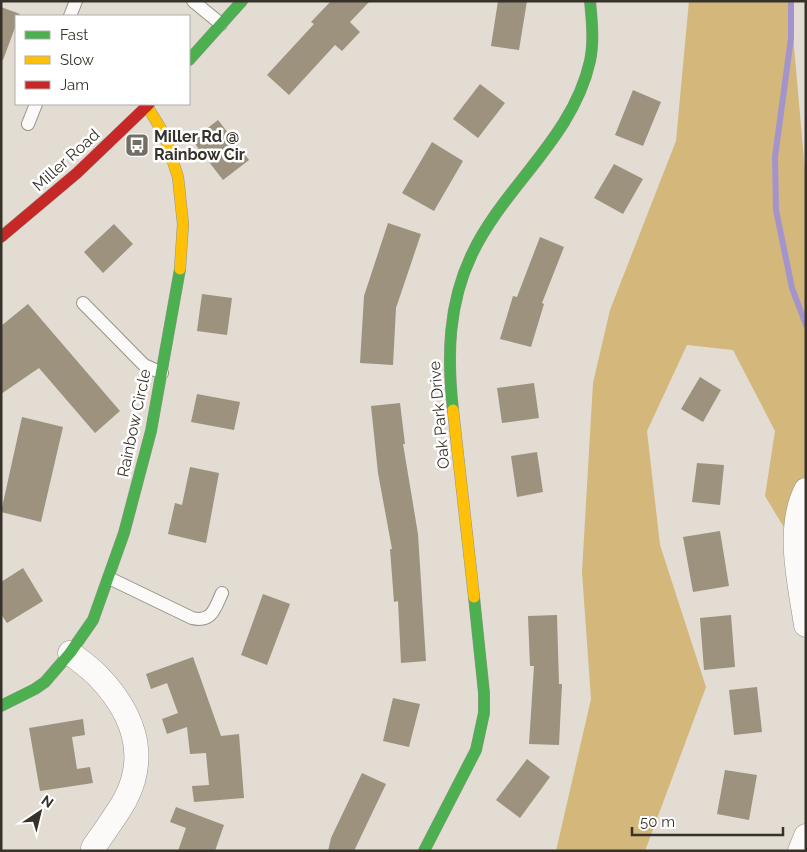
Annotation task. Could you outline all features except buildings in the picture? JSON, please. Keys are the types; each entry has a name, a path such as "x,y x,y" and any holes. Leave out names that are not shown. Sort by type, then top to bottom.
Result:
{"street":[{"path":"190,59 242,1"},
{"name":"Oak Park Drive","path":"424,851 476,750 484,714 484,693 450,381 450,325 457,289 470,255 479,239 506,200 556,136 574,105 590,62 592,44 590,1"},
{"name":"Miller Road","path":"1,237 52,196 104,150 148,105"},
{"name":"Rainbow Circle","path":"1,706 45,682 70,653 93,620 124,533 151,431 180,271 183,224 178,178 164,134 148,105"},
{"path":"806,490 798,508 796,560 806,625"},
{"path":"70,653 96,674 116,696 130,722 136,746 135,771 126,799 93,848"},
{"path":"800,851 806,836"}],"lane":[{"path":"70,15 76,1"},
{"path":"193,1 221,24"},
{"path":"28,124 36,105"},
{"path":"82,303 144,365 162,373"},
{"path":"109,578 198,620 209,616 222,593"}],"shaded area":[{"path":"689,1 790,1 806,183 806,564 765,496 775,431 733,350 687,345 647,431 660,545 706,687 645,851 556,851 591,699 582,572 593,383 610,310 676,141"}],"waterway":[{"path":"791,1 791,38 775,157 776,210 792,288 806,325"}],"traffic: fast":[{"path":"190,59 242,1"},
{"path":"453,410 450,370 451,330 458,292 464,273 486,229 554,138 569,114 581,89 590,61 592,46 590,1"},
{"path":"1,706 45,682 70,653 93,620 124,533 151,431 180,269"},
{"path":"424,851 476,750 484,713 484,693 474,597"}],"traffic: slow":[{"path":"147,106 164,134 178,177 183,224 180,269"},
{"path":"453,410 474,597"}],"traffic: jam":[{"path":"1,237 77,173 148,105"}],"place":[{"name":"Miller Rd @ Rainbow Cir","path":"137,145"}]}
